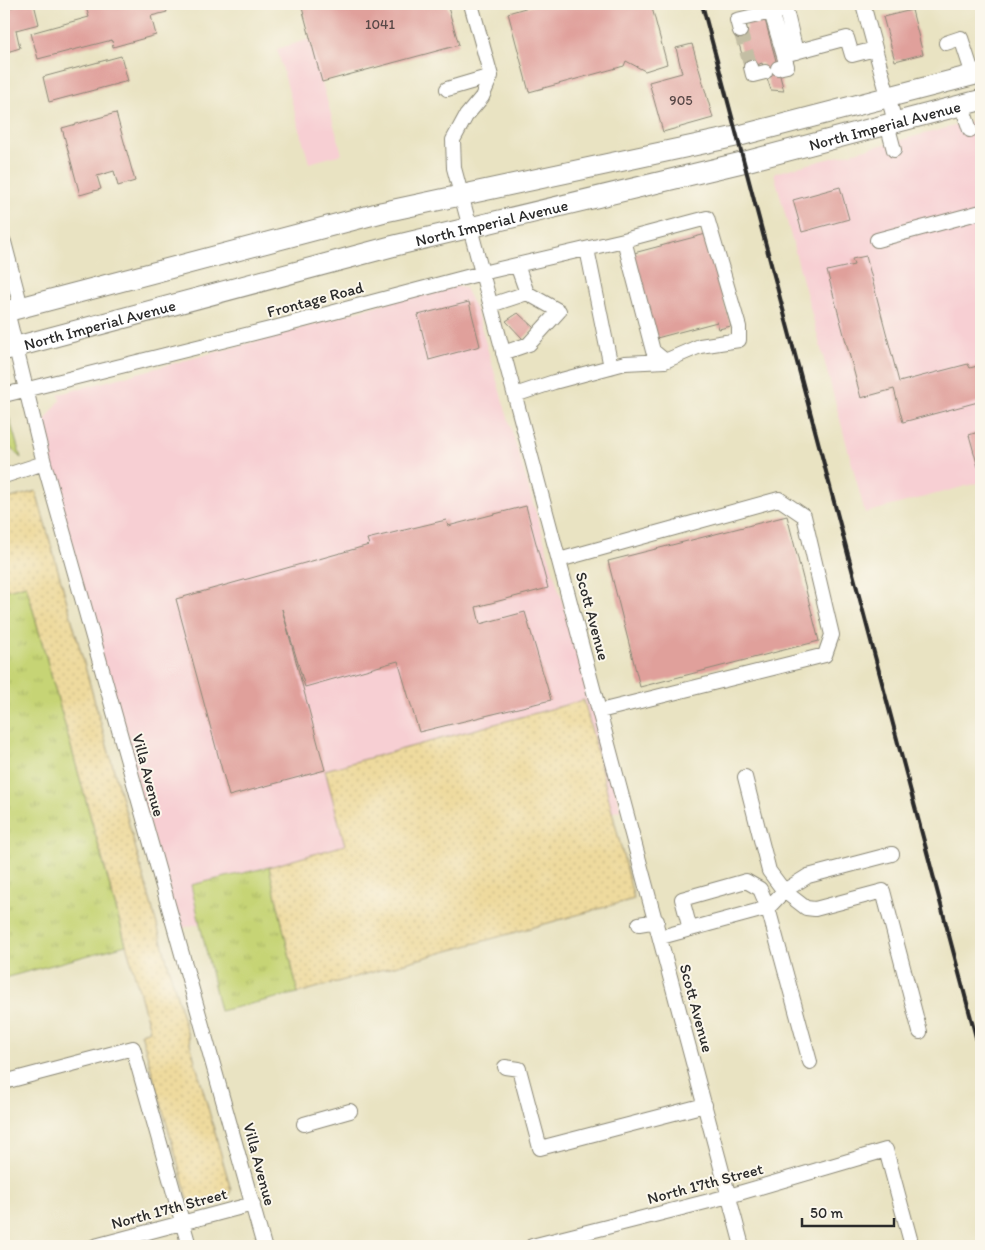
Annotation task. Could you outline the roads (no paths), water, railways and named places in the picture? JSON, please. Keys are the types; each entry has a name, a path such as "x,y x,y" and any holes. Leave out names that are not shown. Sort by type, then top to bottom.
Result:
{"highway":[{"name":"North Imperial Avenue","path":"10,310 374,214 738,136 977,74"},
{"name":"North Imperial Avenue","path":"10,349 470,227 744,162 981,100"}],"street":[{"path":"447,89 491,76 471,4"},
{"path":"863,4 888,97 894,150"},
{"path":"740,31 737,20 775,11 784,61"},
{"path":"751,67 753,75 784,61 847,38 852,55 875,49"},
{"path":"946,43 961,38 977,74"},
{"name":"Scott Avenue","path":"491,76 482,97 466,116 453,140 454,168 661,937 742,1246"},
{"path":"962,106 973,127"},
{"path":"877,240 981,212"},
{"name":"Frontage Road","path":"4,395 270,329 482,273 587,249 707,218 739,327 739,340 700,346 665,361"},
{"path":"618,241 653,351 665,361"},
{"name":"Villa Avenue","path":"4,242 10,310 10,349 25,389 44,463 264,1246"},
{"path":"587,249 611,367"},
{"path":"504,353 529,344 559,311 527,293 517,265"},
{"path":"490,305 527,293"},
{"path":"515,395 625,363 665,361"},
{"path":"4,476 44,463"},
{"path":"559,560 779,499 804,516 832,635 825,655 600,711"},
{"path":"745,777 769,871 784,891 806,908 815,909 884,891 920,1032"},
{"path":"661,937 768,908 784,891 808,876 892,854"},
{"path":"690,929 682,898 746,880 760,889 768,908 810,1062"},
{"path":"639,924 656,921"},
{"path":"4,1082 133,1048 189,1246"},
{"path":"505,1067 518,1069 540,1148 705,1105"},
{"path":"304,1124 350,1110"},
{"name":"North 17th Street","path":"532,1246 729,1196 886,1150 912,1246"},
{"name":"North 17th Street","path":"95,1246 253,1204"}],"tunnel":[{"path":"740,31 751,67"}],"railway":[{"path":"702,4 981,1056"}]}
